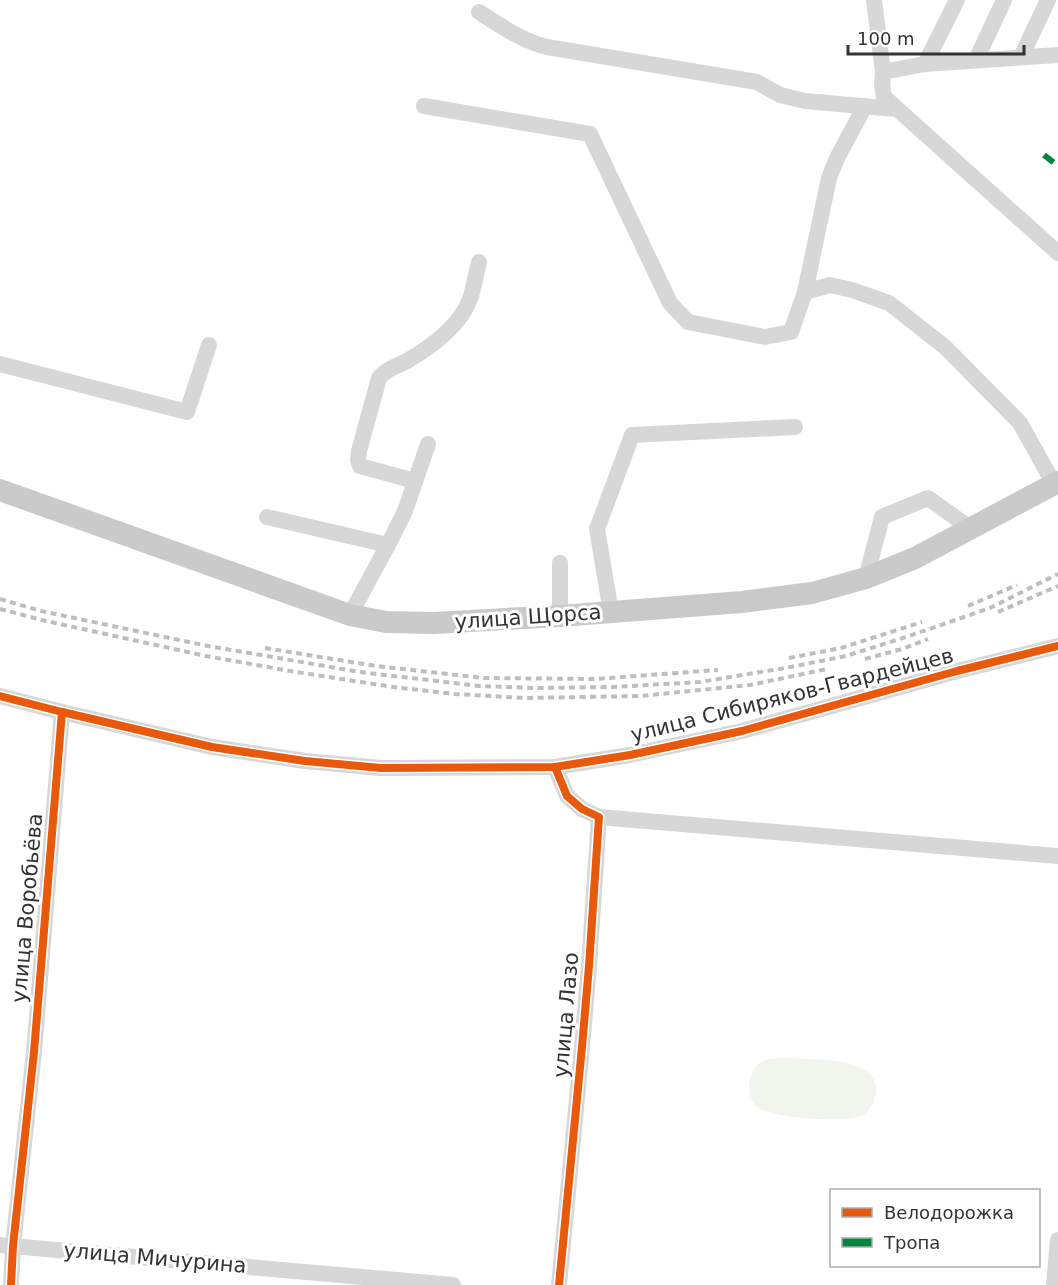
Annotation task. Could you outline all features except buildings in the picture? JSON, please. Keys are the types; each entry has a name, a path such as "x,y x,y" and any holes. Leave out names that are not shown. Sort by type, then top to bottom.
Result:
{"main road":[{"name":"улица Щорса","path":"0,489 350,615 386,622 434,623 742,602 812,593 866,578 915,558 1056,483"}],"street":[{"path":"874,0 884,97 1058,253"},
{"path":"925,64 957,0"},
{"path":"976,60 1004,0"},
{"path":"1021,57 1048,0"},
{"path":"480,12 533,44 756,82 780,95 805,101 896,109"},
{"path":"883,72 925,64 1058,55"},
{"path":"424,106 590,134 670,303 688,322 765,337 791,332 805,292 829,178 837,158 866,106"},
{"path":"415,481 360,466 358,460 379,378 383,372 405,362 438,341 464,311 470,298 478,262"},
{"name":"улица Щорса","path":"805,292 830,285 889,303 945,347 1020,423 1056,483"},
{"path":"0,364 187,412 209,345"},
{"path":"611,612 597,529 632,435 795,427"},
{"path":"350,615 405,511 428,444"},
{"path":"866,578 882,517 928,498 970,528"},
{"path":"267,517 388,545"},
{"path":"560,563 560,616"},
{"name":"улица Сибиряков-Гвардейцев","path":"0,696 213,747 304,761 381,768 555,767 630,755 742,731 957,671 1058,646"},
{"name":"улица Воробьёва","path":"11,1285 7,1245 33,1052 62,712"},
{"path":"555,767 567,796 582,809 598,816 1058,856"},
{"name":"улица Лазо","path":"559,1285 587,990 598,816"},
{"path":"1054,1285 1058,1240"},
{"name":"улица Мичурина","path":"7,1245 453,1285"}],"shaded area":[{"path":"784,1058 829,1060 860,1068 871,1076 876,1087 873,1103 861,1116 840,1119 795,1117 761,1109 751,1098 749,1087 751,1076 763,1061"}],"railway":[{"path":"0,599 41,611 208,646 360,672 479,686 613,687 700,682 846,656 990,608 1058,574"},
{"path":"968,606 1017,585"},
{"path":"998,612 1058,586"},
{"path":"0,609 206,656 393,687 455,694 525,698 640,696 750,685 827,669"},
{"path":"789,658 841,648 922,622"},
{"path":"865,659 928,639"},
{"path":"265,648 376,666 484,678 594,679 718,670"}],"marked path":[{"path":"1044,155 1058,166"}],"cycle path":[{"path":"0,696 212,747 305,761 381,768 555,767 630,755 742,731 957,671 1058,646"},
{"path":"11,1285 13,1246 34,1052 62,712"},
{"path":"555,767 567,796 582,809 599,817 589,966 559,1285"}]}
